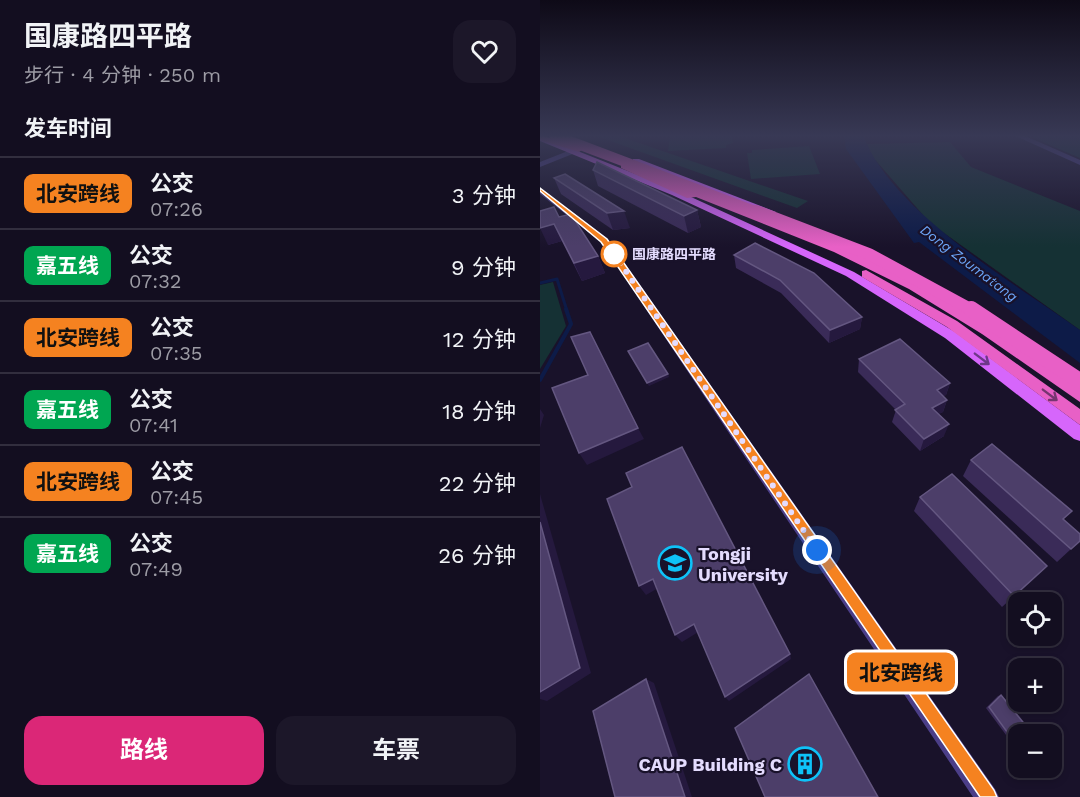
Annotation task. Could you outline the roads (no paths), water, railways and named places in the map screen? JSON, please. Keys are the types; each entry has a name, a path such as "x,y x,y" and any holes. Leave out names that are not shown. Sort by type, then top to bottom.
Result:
{"highway":[{"path":"638,172 844,263 952,324 1080,418"},
{"path":"639,172 886,272 981,327 1080,395"},
{"path":"652,172 869,254 986,317 1080,381"}],"main road":[{"path":"623,172 850,274 950,335 1080,434"},
{"path":"664,172 774,213 875,256 956,304 1080,395"}],"street":[{"path":"540,190 604,240 987,797"}],"water":[{"name":"Dong Zoumatang","path":"863,172 885,172 927,218 958,244 1080,330 1080,363 919,242 914,243"}],"waterway":[{"path":"540,283 557,279 567,311"},
{"path":"540,380 571,324 566,309"}],"place":[{"name":"国康路四平路","path":"614,254"},
{"name":"Tongji University","path":"675,563"},
{"name":"CAUP Building C","path":"805,764"}]}
